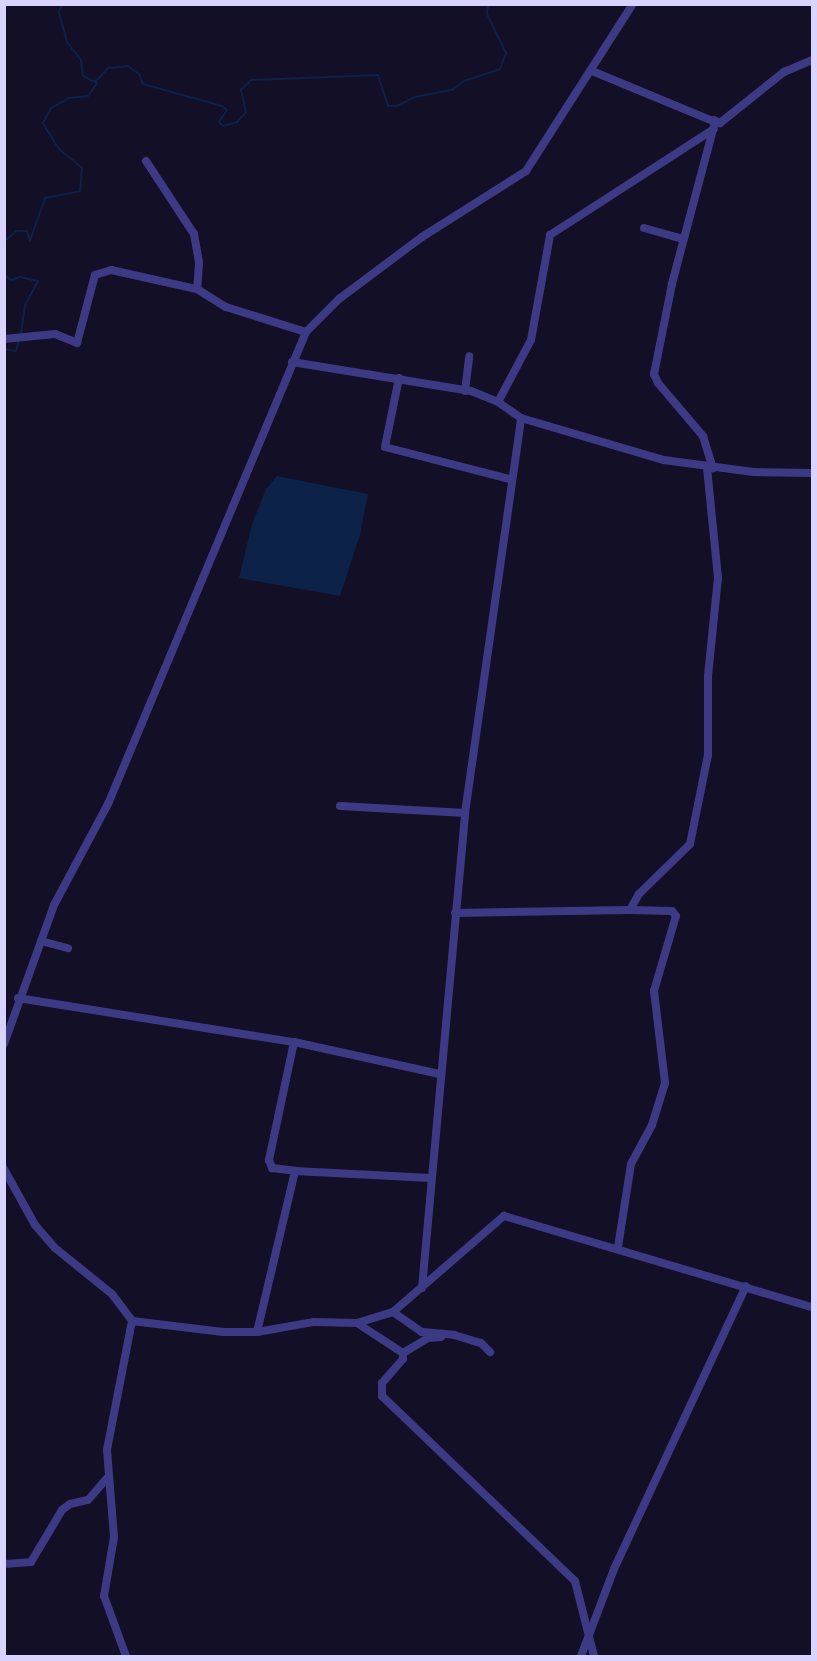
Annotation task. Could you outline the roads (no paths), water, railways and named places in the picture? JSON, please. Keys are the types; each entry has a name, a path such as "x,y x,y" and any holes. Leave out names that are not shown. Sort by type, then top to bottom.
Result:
{"street":[{"path":"4,1044 18,998 54,905 108,804 306,332 339,299 422,237 526,171 633,4"},
{"path":"592,71 720,123 784,72 813,60"},
{"path":"630,910 639,894 690,844 708,755 708,676 718,586 710,467 703,436 658,383 654,374 659,338 683,239 714,129 714,120"},
{"path":"498,402 531,340 550,235 714,129"},
{"path":"146,161 194,234 199,263 197,289"},
{"path":"644,228 683,239"},
{"path":"4,339 25,339 55,334 77,343 94,278 101,271 118,270 197,289 226,308 306,332"},
{"path":"465,391 469,356"},
{"path":"292,362 399,378 465,391 498,402 521,418 613,448 710,467 813,473"},
{"path":"399,378 385,447 510,479"},
{"path":"422,1288 430,1178 465,813 510,479 521,418"},
{"path":"340,806 465,813"},
{"path":"455,913 630,910 672,911 676,916 654,991 665,1083 652,1125 631,1164 618,1247"},
{"path":"41,941 68,948"},
{"path":"18,998 294,1042 440,1074"},
{"path":"294,1042 269,1160 272,1168 430,1178"},
{"path":"4,1169 35,1225 56,1248 112,1294 132,1321 223,1332 257,1332 314,1322 357,1323 393,1312 504,1216 618,1247 813,1307"},
{"path":"257,1332 295,1171"},
{"path":"581,1656 614,1569 746,1286"},
{"path":"393,1312 422,1332 454,1335 485,1343 490,1352"},
{"path":"126,1656 104,1596 114,1537 107,1478 107,1450 132,1321"},
{"path":"357,1323 403,1353"},
{"path":"403,1353 428,1338 454,1335"},
{"path":"403,1353 403,1359 382,1383 382,1396 575,1581 594,1656"},
{"path":"4,1564 31,1562 62,1510 70,1504 88,1500 107,1478"}],"water":[{"path":"277,476 368,494 360,535 340,596 239,578 252,524 266,489"}],"waterway":[{"path":"4,241 17,231 27,231 30,241 45,198 80,191 82,168 59,149 43,123 51,108 69,98 88,96 97,83 83,76 81,60 67,42 59,12 62,4"},
{"path":"95,82 108,68 128,66 139,74 143,84 222,106 227,110 219,122 223,126 237,122 246,112 241,90 251,80 378,75 388,106 397,106 415,97 452,90 464,81 500,69 506,53 487,14 488,4"},
{"path":"4,275 11,280 20,277 38,281 25,305 21,334"},
{"path":"4,349 16,351 19,339"}]}
